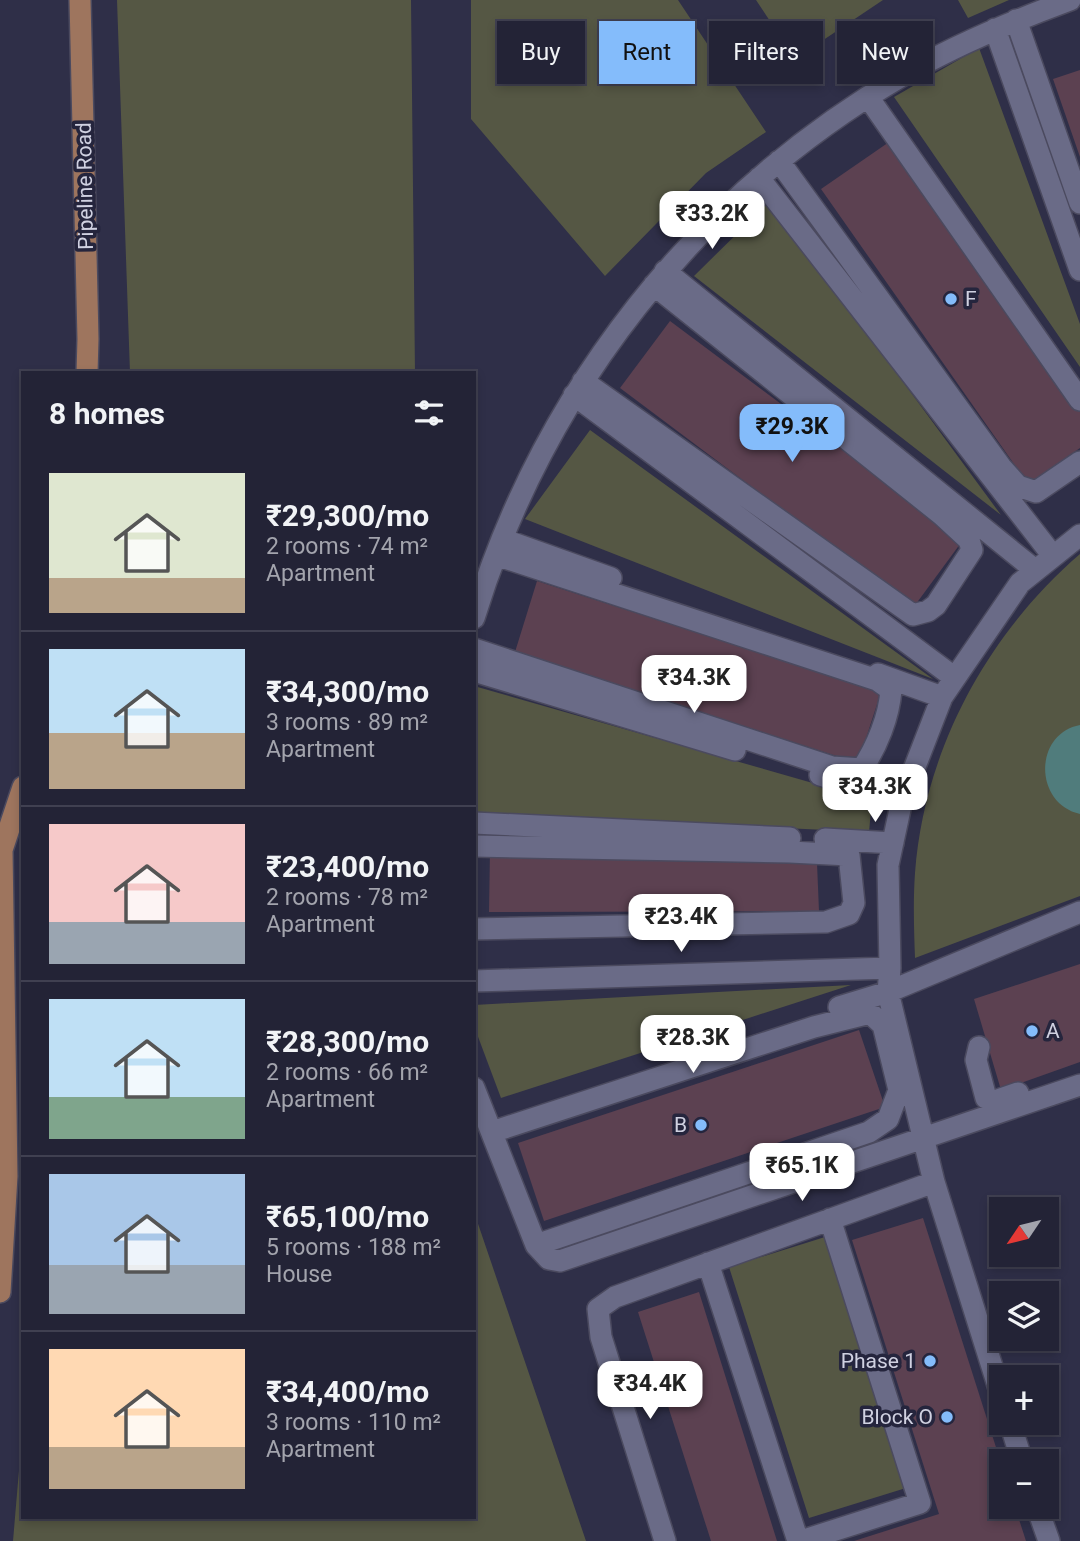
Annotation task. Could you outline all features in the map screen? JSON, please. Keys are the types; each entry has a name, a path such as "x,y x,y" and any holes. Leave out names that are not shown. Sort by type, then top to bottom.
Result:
{"main road":[{"name":"Pipeline Road","path":"80,0 87,371"},
{"path":"0,1292 7,1176 2,850 21,793"}],"street":[{"path":"476,612 499,547 532,471 579,388 628,316 709,224 759,177 801,143 872,94 995,29 1070,0"},
{"path":"1017,20 1080,203"},
{"path":"995,29 1080,270"},
{"path":"872,94 1080,389"},
{"path":"872,94 1080,400"},
{"path":"779,161 1001,467 1018,486 1036,492 1080,462"},
{"path":"759,177 1053,556"},
{"path":"579,388 913,615 928,611 936,605 972,550 970,540 659,278"},
{"path":"659,278 1035,570"},
{"path":"579,388 955,678"},
{"path":"989,1378 982,1368 888,992 888,865 902,800 942,697 1020,583 1080,535"},
{"path":"476,650 832,767 862,769 874,751 890,701 891,690 877,680 499,547"},
{"path":"499,547 942,697"},
{"path":"476,672 902,800"},
{"path":"476,823 893,843"},
{"path":"476,846 776,851 849,855 854,903 849,914 826,922 476,929"},
{"path":"489,1125 888,992 1080,912"},
{"path":"476,981 890,968"},
{"path":"489,1125 814,1027 870,1013 883,1025 900,1090 888,1119 869,1132 536,1245"},
{"path":"979,1046 976,1060 986,1098 995,1101 1080,1072"},
{"path":"476,1093 536,1245 550,1259 559,1261 924,1140 1080,1085"},
{"path":"665,1541 601,1337 598,1310 615,1297 934,1182"},
{"path":"708,1263 799,1541 920,1503 830,1219"},
{"path":"1041,1519 1049,1541"}],"shaded area":[{"path":"117,0 411,0 415,371 130,371"},
{"path":"471,0 678,0 692,21 599,21 599,84 695,84 695,26 709,46 709,84 734,84 766,132 706,173 605,276 471,119"},
{"path":"756,0 883,0 852,21 837,21 837,31 823,40 823,21 770,21"},
{"path":"958,0 1009,0 968,18"},
{"path":"979,48 1080,324 1080,367 894,97 917,84 933,84 933,75"},
{"path":"770,201 1001,515 694,276"},
{"path":"590,430 933,679 525,519"},
{"path":"1080,554 1080,896 915,958 914,884 921,827 932,782 947,739 966,697 990,657 1047,585"},
{"path":"476,687 872,800 869,832 476,814"},
{"path":"1080,725 1080,814 1065,808 1054,797 1047,784 1045,769 1047,754 1054,741 1065,731"},
{"path":"851,985 501,1098 476,1031 476,1005"},
{"path":"476,1218 586,1541 13,1541 21,1447 21,1519 476,1519"},
{"path":"825,1237 906,1488 809,1518 729,1267"}],"building":[{"path":"1080,70 1080,157 1053,79"},
{"name":"F","path":"892,140 1080,409 1080,448 1028,484 821,189"},
{"path":"670,321 963,540 913,608 620,388"},
{"path":"537,581 881,692 858,763 515,652"},
{"path":"490,850 817,863 819,911 489,912"},
{"name":"A","path":"1080,964 1080,1062 1001,1090 974,999"},
{"name":"B","path":"859,1030 885,1107 544,1221 518,1143"},
{"name":"Block O","path":"923,1218 989,1425 989,1435 992,1435 997,1449 989,1449 989,1519 1019,1519 1026,1541 854,1541 939,1514 852,1240"},
{"path":"699,1292 777,1541 711,1541 638,1312"}],"place":[{"name":"F","path":"951,299"},
{"name":"A","path":"1032,1031"},
{"name":"B","path":"701,1125"},
{"name":"Phase 1","path":"930,1361"},
{"name":"Block O","path":"947,1417"}]}
